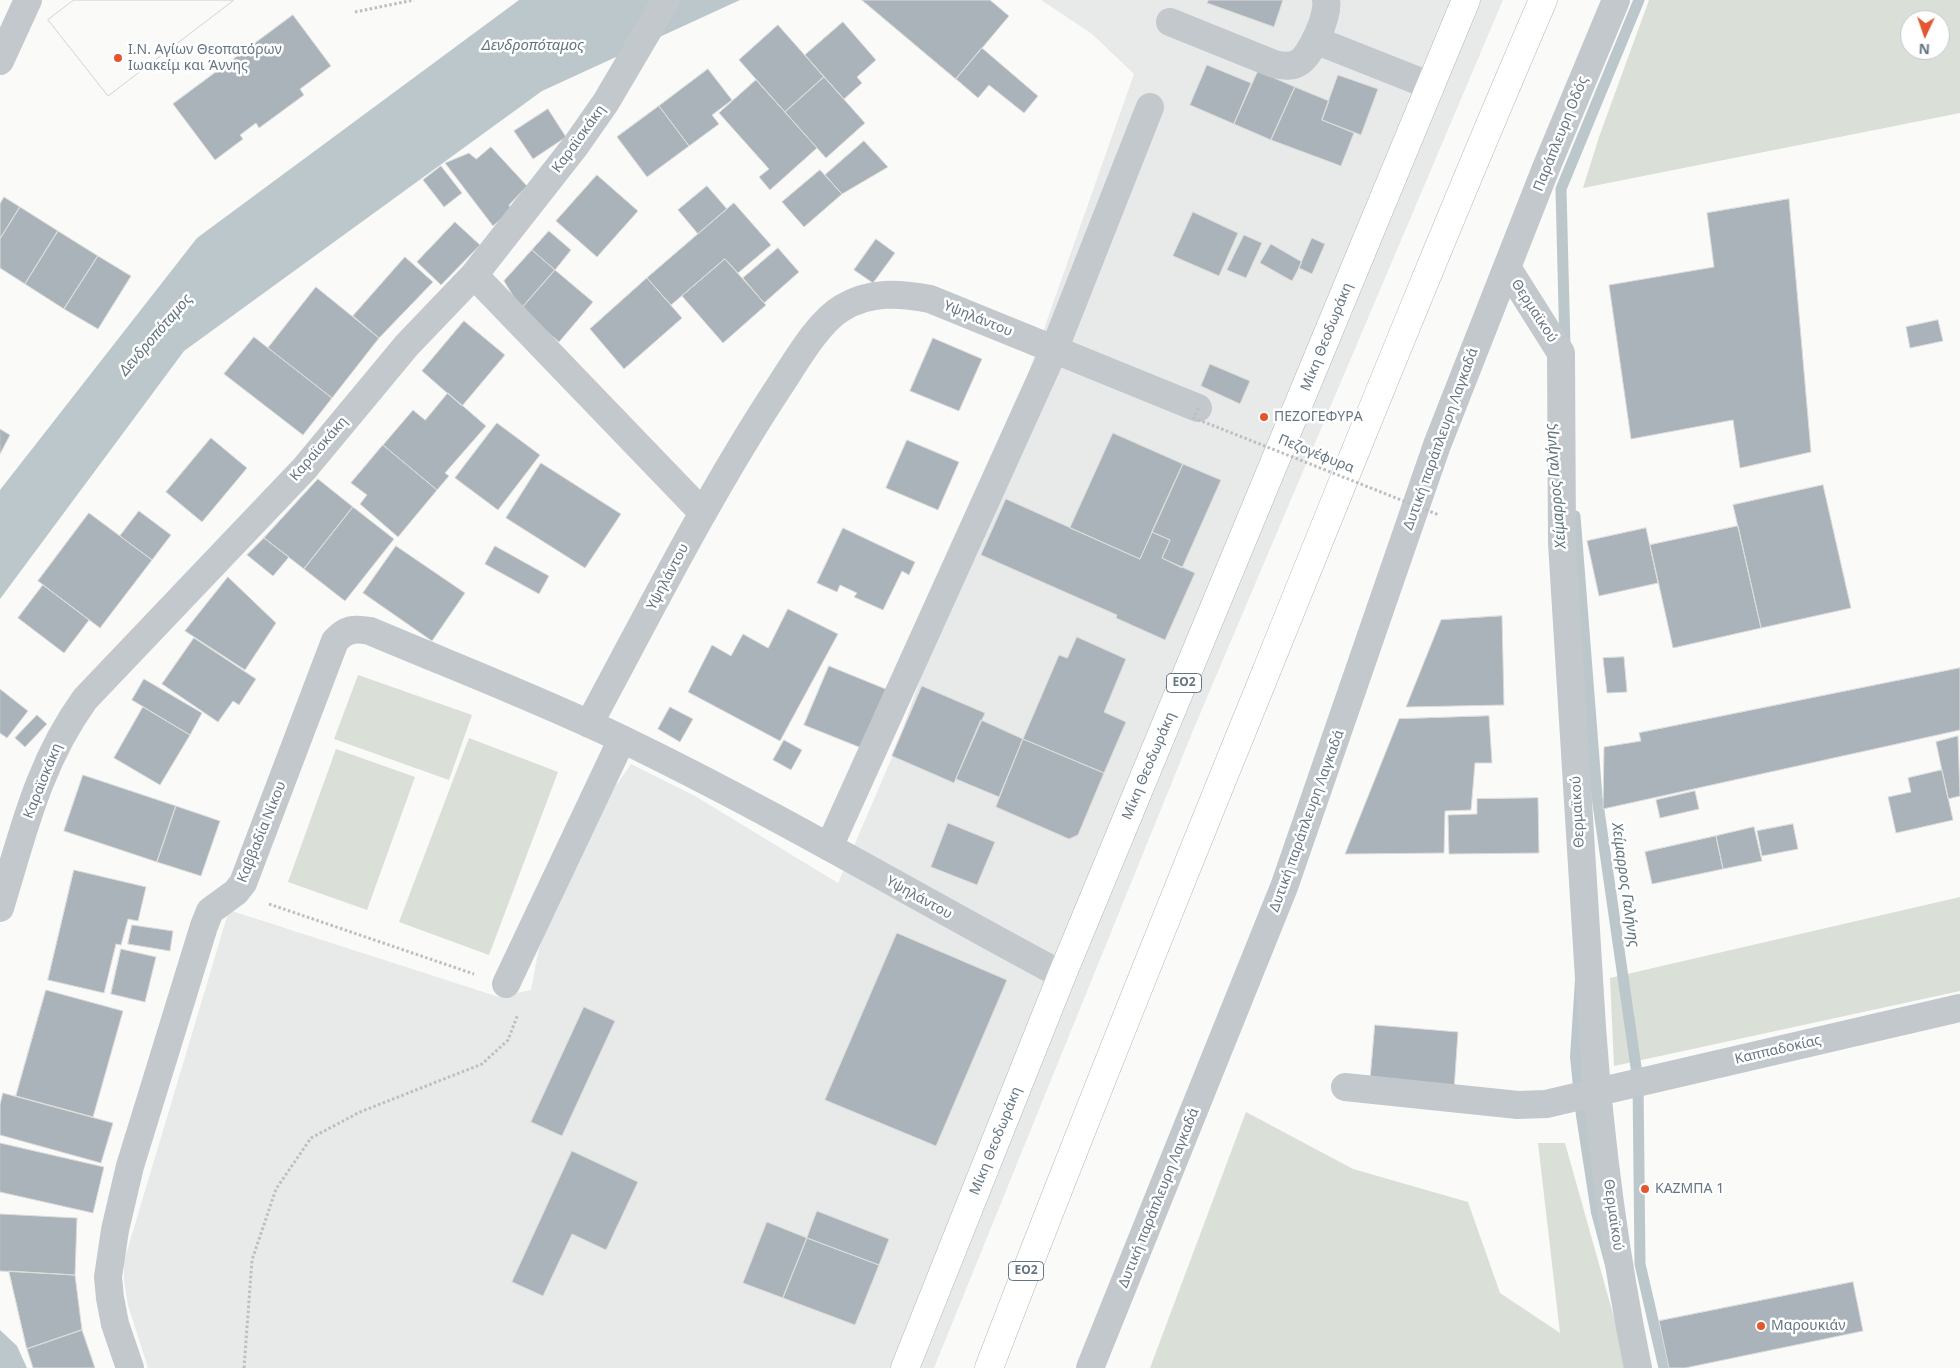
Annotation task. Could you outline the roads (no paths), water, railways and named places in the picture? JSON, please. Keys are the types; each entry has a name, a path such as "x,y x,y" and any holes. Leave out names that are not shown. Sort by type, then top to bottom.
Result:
{"highway":[{"name":"Μίκη Θεοδωράκη","path":"905,1368 1062,975 1466,0"},
{"name":"ΕΟ2","path":"989,1368 1062,1175 1466,178 1543,0"}],"street":[{"path":"0,61 28,0"},
{"name":"Καραϊσκάκη","path":"0,908 31,805 47,762 62,732 85,699 304,469 407,345 474,275 576,145 644,40 666,0"},
{"path":"1170,22 1274,64 1285,66 1296,64 1305,58 1325,16 1326,0"},
{"name":"Παράπλευρη Οδός","path":"1508,269 1546,168 1616,0"},
{"path":"1315,40 1431,86"},
{"path":"829,847 1054,350 1150,107"},
{"name":"Θερμαϊκού","path":"1508,269 1562,353 1562,543 1597,1094 1623,1290 1638,1368"},
{"name":"Δυτική παράπλευρη Λαγκαδά","path":"1090,1368 1284,887 1437,445 1508,269"},
{"path":"474,275 702,513"},
{"name":"Υψηλάντου","path":"1062,975 929,904 770,814 589,724 702,513 768,403 810,340 840,308 862,297 903,294 930,299 1198,408"},
{"name":"Καββαδία Νίκου","path":"130,1368 115,1324 108,1277 115,1230 130,1166 204,926 210,911 236,892 243,883 258,849 335,641 343,632 354,628 370,631 589,724"},
{"path":"506,984 622,739"},
{"name":"Καππαδοκίας","path":"1345,1087 1518,1105 1546,1104 1597,1094 1638,1081 1960,1008"}],"water":[{"name":"Δενδροπόταμος","path":"519,0 740,0 542,91 184,351 0,599 0,490 197,238"},
{"path":"1578,933 1612,1292 1591,1213 1576,1116 1570,1057"},
{"path":"0,1330 17,1346 27,1368 0,1368"}],"waterway":[{"path":"1565,348 1561,189 1639,0"},
{"name":"Χείμαρρος Γαλήνης","path":"1575,516 1597,797 1638,1081 1640,1264 1664,1368"}],"place":[{"name":"Ι.Ν. Αγίων Θεοπατόρων Ιωακείμ και Άννης","path":"118,58"},
{"name":"ΠΕΖΟΓΕΦΥΡΑ","path":"1264,417"},
{"name":"ΚΑΖΜΠΑ 1","path":"1645,1189"},
{"name":"Μαρουκιάν","path":"1761,1326"}]}
